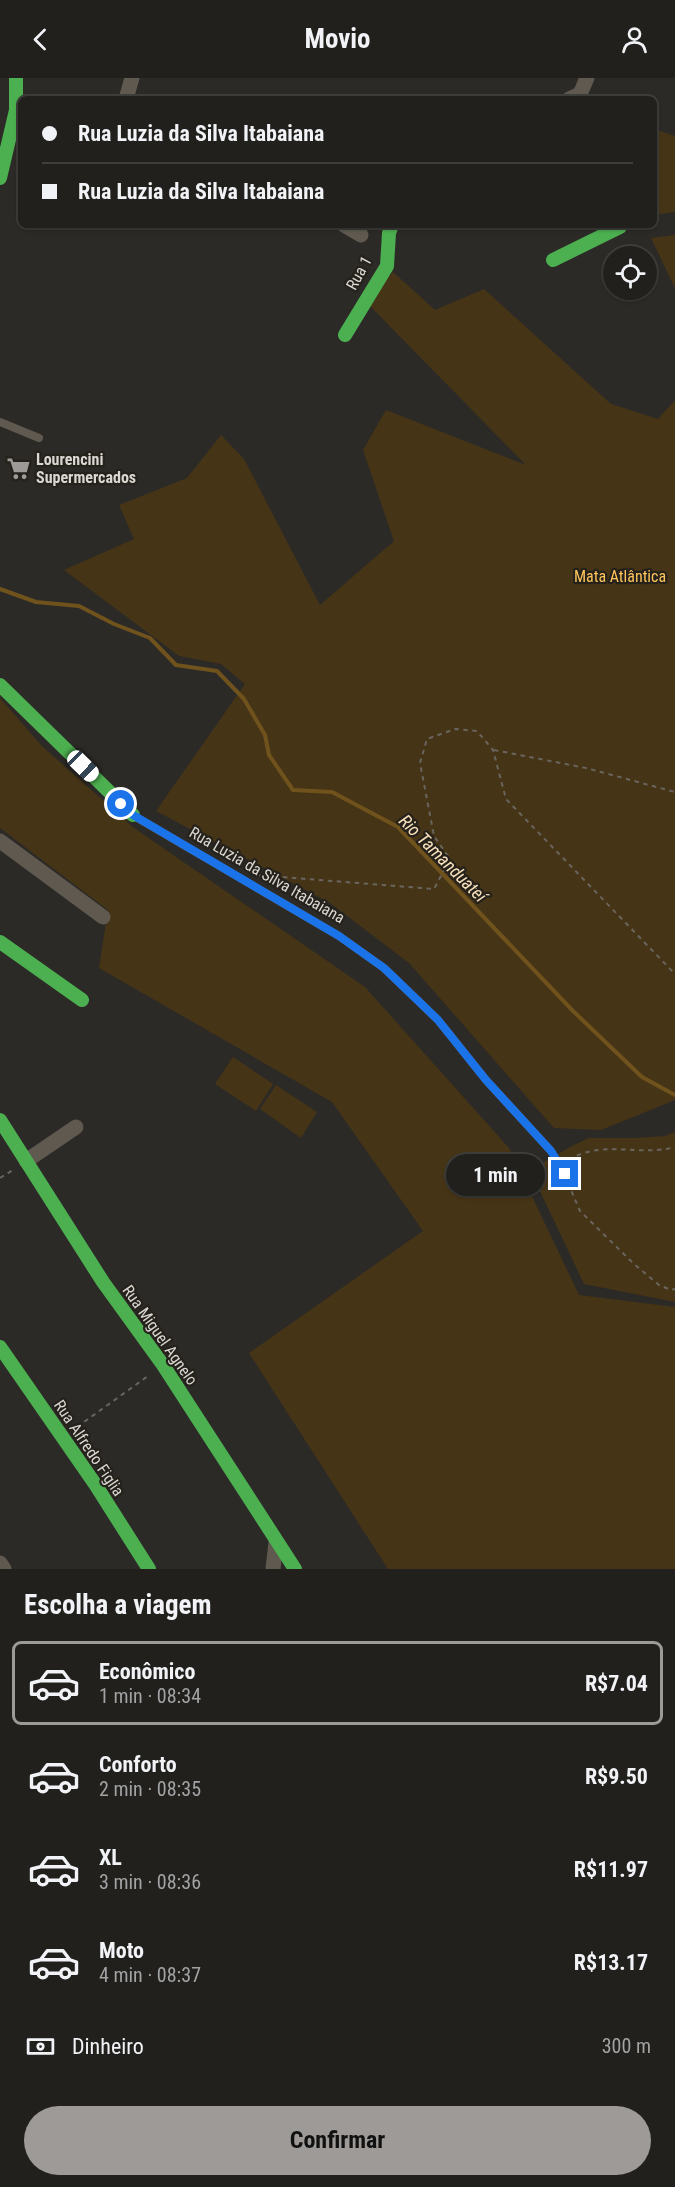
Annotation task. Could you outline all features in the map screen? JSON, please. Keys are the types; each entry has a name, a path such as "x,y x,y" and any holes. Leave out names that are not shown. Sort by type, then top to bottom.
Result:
{"street":[{"path":"0,178 18,115 16,78"},
{"path":"127,96 132,78"},
{"path":"576,96 580,94 587,78"},
{"path":"349,228 361,235"},
{"name":"Rua 1","path":"345,335 387,266 388,233 390,228"},
{"path":"553,260 594,231 614,228"},
{"name":"Rua Luzia da Silva Itabaiana","path":"0,685 133,815"},
{"path":"0,841 103,917"},
{"path":"0,942 82,1000"},
{"name":"Rua Miguel Agnelo","path":"0,1120 103,1282 163,1365 295,1569"},
{"path":"26,1161 76,1127"},
{"name":"Rua Alfredo Figlia","path":"0,1347 95,1484 149,1569"},
{"path":"273,1569 276,1542"},
{"path":"0,1563 4,1569"}],"lane":[{"path":"0,422 39,438"},
{"name":"Rua Luzia da Silva Itabaiana","path":"133,815 339,936 384,968 438,1020 486,1080 551,1151 565,1174"}],"path":[{"path":"233,873 434,889 450,859 434,836 420,763 427,739 456,729 477,731 493,750 506,799 675,974"},
{"path":"493,750 586,768 675,792"},
{"path":"675,1147 659,1150 592,1150 569,1160 565,1174 580,1211 647,1276 671,1290 675,1289"},
{"path":"63,1438 163,1365"}],"green space":[{"path":"657,130 675,136 675,212 657,215"},
{"path":"675,235 675,288 657,246 651,238"},
{"name":"Mata Atlântica","path":"393,272 435,310 484,289 611,404 658,419 675,400 675,1100 601,1130 554,1128 409,963 330,903 156,811 245,684 221,664 179,656 64,570 134,539 119,505 187,478 221,435 244,459 320,605 394,541 363,450 386,410 526,465 367,303"},
{"path":"0,698 42,746 134,828 365,987 509,1148 579,1295 675,1307 675,1569 388,1569 249,1353 423,1231 332,1102 99,968 108,910 0,828"},
{"path":"233,1057 273,1084 256,1111 215,1084"},
{"path":"276,1085 317,1112 301,1138 260,1109"},
{"path":"675,1132 675,1302 584,1284 530,1170 589,1138 665,1136"}],"waterway":[{"name":"Rio Tamanduateí","path":"0,589 36,602 79,606 114,624 150,638 176,665 217,671 244,699 265,735 269,755 293,790 332,792 398,827 573,1011 642,1077 675,1095"}],"traffic: fast":[{"path":"0,178 16,110 16,78"},
{"path":"345,335 387,266 391,228"},
{"path":"553,260 618,228"},
{"path":"0,685 133,815"},
{"path":"0,942 82,1000"},
{"path":"0,1120 103,1282 163,1365 295,1569"},
{"path":"0,1347 95,1484 149,1569"}],"place":[{"name":"Lourencini Supermercados","path":"18,468"}],"route":[{"path":"121,804 133,815 339,936 384,968 438,1020 486,1080 551,1151 565,1174"}]}
